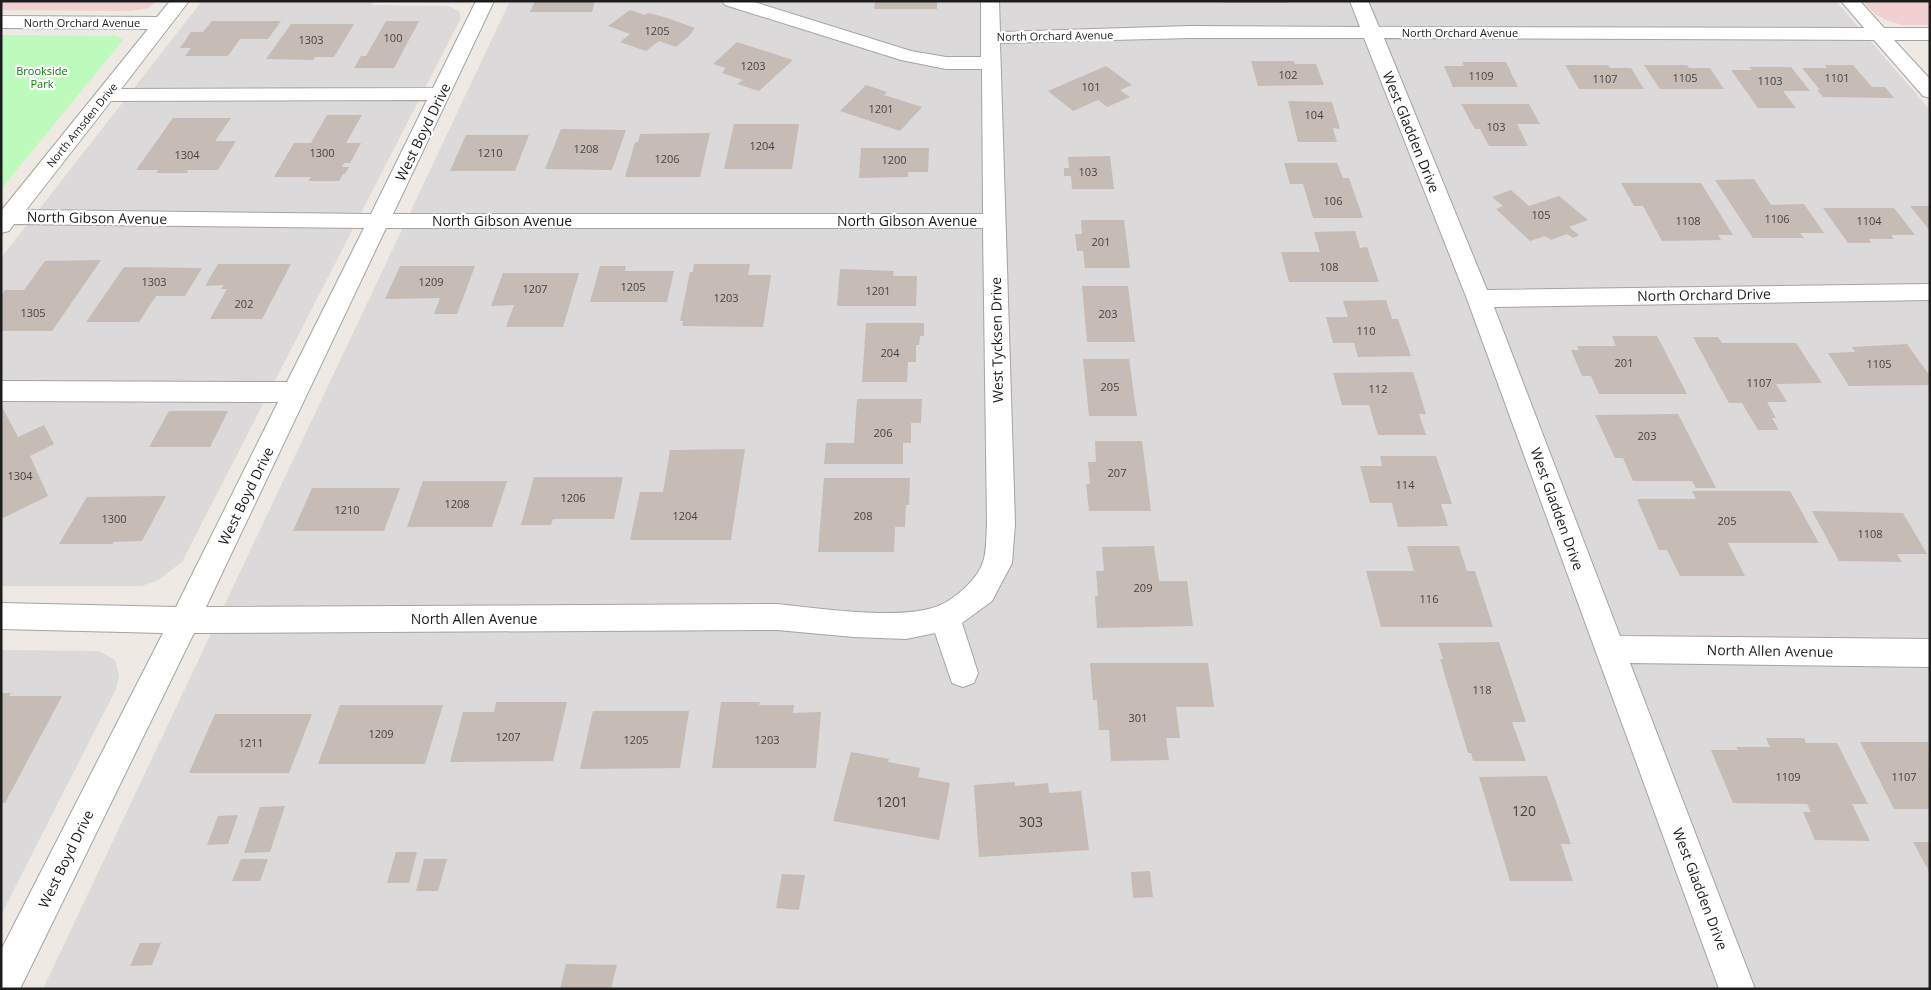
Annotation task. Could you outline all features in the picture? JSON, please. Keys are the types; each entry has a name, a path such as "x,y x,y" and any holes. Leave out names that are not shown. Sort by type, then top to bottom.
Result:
{"street":[{"name":"North Amsden Drive","path":"5,222 180,1"},
{"name":"West Boyd Drive","path":"2,989 185,620 485,1"},
{"name":"North Orchard Avenue","path":"731,1 908,56 946,62 990,63"},
{"name":"West Tycksen Drive","path":"945,618 982,592 998,562 1001,524 990,1"},
{"name":"West Gladden Drive","path":"1359,1 1479,298 1737,989"},
{"path":"1850,1 1930,92"},
{"name":"North Orchard Avenue","path":"1,22 163,23"},
{"name":"North Orchard Avenue","path":"990,38 1190,32 1930,34"},
{"path":"106,95 440,94"},
{"name":"North Gibson Avenue","path":"5,222 995,221"},
{"name":"North Orchard Drive","path":"1479,298 1930,292"},
{"path":"1,391 296,392"},
{"name":"North Allen Avenue","path":"1,616 185,620 778,617 854,624 906,626 945,618"},
{"path":"945,618 963,673"},
{"name":"North Allen Avenue","path":"1610,649 1930,652"}],"shaded area":[{"path":"1,1 156,1 149,8 131,11 1,10"},
{"path":"202,1 373,1 371,5 448,6 459,11 461,18 182,562 158,580 142,586 1,586 1,258"},
{"path":"510,1 1836,1 1930,110 1930,989 43,989"},
{"path":"1863,1 1930,1 1930,25 1902,25 1886,20 1875,14"},
{"path":"1,650 99,651 115,660 119,676 116,689 1,915"}],"green space":[{"name":"Brookside Park","path":"1,35 116,36 123,40 1,189"}],"building":[{"path":"535,1 595,1 592,12 530,12"},
{"path":"875,1 937,1 937,9 874,9"},
{"path":"1222,1 1287,1 1288,3 1223,3"},
{"path":"630,10 645,15 648,13 664,17 695,28 676,47 659,41 646,51 620,42 630,34 608,26"},
{"path":"212,21 281,21 268,39 240,39 228,56 185,56 191,48 180,48 191,32 203,32"},
{"path":"386,21 419,21 394,68 354,68 361,56 366,56"},
{"path":"291,24 354,24 334,57 315,57 313,60 266,59"},
{"path":"737,42 793,60 759,91 737,84 743,80 722,73 726,68 713,64"},
{"path":"1251,61 1294,61 1295,64 1316,64 1324,85 1258,86"},
{"path":"1462,62 1506,62 1518,87 1453,87 1444,66 1464,66"},
{"path":"1565,65 1608,65 1610,68 1631,68 1644,89 1579,89"},
{"path":"1644,65 1687,65 1689,68 1710,68 1724,89 1660,89"},
{"path":"1825,65 1853,65 1872,87 1885,87 1894,98 1823,97 1817,90 1820,90 1802,68 1827,68"},
{"path":"1106,66 1132,85 1120,90 1130,97 1107,107 1098,100 1073,111 1048,91"},
{"path":"1749,67 1791,67 1810,91 1783,91 1796,108 1758,108 1731,70 1752,70"},
{"path":"866,85 887,92 884,95 922,107 900,131 840,111"},
{"path":"1288,101 1332,102 1340,129 1333,128 1337,142 1298,142"},
{"path":"1461,104 1529,104 1540,124 1517,124 1528,146 1489,146 1480,129 1475,129"},
{"path":"327,115 362,115 346,143 361,143 350,163 344,163 342,167 349,167 345,174 343,174 339,181 308,181 311,177 274,177 294,143 311,143"},
{"path":"173,118 231,118 215,141 236,141 218,170 156,173 158,170 136,170"},
{"path":"734,124 799,124 792,169 724,169"},
{"path":"561,129 626,130 612,170 545,169"},
{"path":"710,133 700,177 625,177 635,142 638,142 640,134"},
{"path":"466,135 529,135 515,171 450,171"},
{"path":"861,148 929,148 928,172 908,172 908,177 859,178"},
{"path":"1110,156 1114,189 1072,189 1071,176 1064,176 1064,168 1069,168 1068,157"},
{"path":"1284,163 1337,163 1343,178 1349,178 1363,218 1313,218 1303,184 1290,184"},
{"path":"1754,179 1771,205 1804,204 1824,233 1800,233 1804,238 1753,238 1715,180"},
{"path":"1621,183 1701,183 1733,235 1718,235 1721,240 1662,241 1643,206 1634,206"},
{"path":"1511,190 1529,206 1559,196 1588,220 1569,227 1579,235 1573,238 1567,234 1551,240 1545,236 1530,241 1496,209 1503,206 1492,197"},
{"path":"1910,206 1930,206 1930,231"},
{"path":"1823,208 1894,208 1915,235 1891,235 1894,239 1869,239 1871,243 1848,243"},
{"path":"1081,220 1124,220 1130,268 1085,268 1083,251 1077,251 1075,234 1082,234"},
{"path":"1355,231 1360,248 1367,247 1379,282 1289,282 1281,252 1320,252 1314,232"},
{"path":"101,260 52,331 1,331 1,295 5,290 24,290 45,261"},
{"path":"218,264 291,264 262,319 210,319 227,289 221,289 224,285 205,286"},
{"path":"694,264 750,264 748,275 771,275 763,327 682,326 683,321 680,321 690,272 693,272"},
{"path":"400,266 475,266 457,314 434,314 440,298 385,299"},
{"path":"600,266 626,266 625,271 674,271 667,302 590,302"},
{"path":"124,267 202,268 185,296 156,296 139,322 86,322"},
{"path":"840,269 894,271 893,276 917,276 916,306 837,306"},
{"path":"503,273 579,273 563,327 506,327 514,305 491,306"},
{"path":"1082,286 1128,286 1135,342 1087,342"},
{"path":"1386,300 1392,319 1398,319 1411,356 1358,357 1354,343 1333,343 1326,317 1348,317 1343,301"},
{"path":"866,323 924,323 924,336 920,336 919,345 916,345 916,362 908,362 907,382 862,382"},
{"path":"1612,336 1657,336 1687,394 1599,394 1591,376 1582,376 1571,350 1579,350 1577,346 1616,346"},
{"path":"1693,337 1718,337 1722,343 1796,343 1822,383 1776,384 1787,402 1767,402 1776,418 1772,418 1779,430 1758,430 1742,403 1729,403"},
{"path":"1907,344 1930,376 1930,385 1849,386 1828,353 1855,352 1852,347"},
{"path":"1083,359 1129,359 1137,416 1089,416"},
{"path":"1413,372 1426,414 1419,414 1426,435 1378,435 1369,405 1342,405 1333,373"},
{"path":"857,399 922,399 921,423 911,423 911,443 903,443 903,464 824,464 826,443 854,443"},
{"path":"1,405 18,437 44,425 54,444 30,456 48,496 1,519"},
{"path":"169,411 228,411 210,447 149,447"},
{"path":"1678,414 1716,488 1696,488 1692,481 1633,481 1623,458 1615,458 1595,415"},
{"path":"1095,441 1142,441 1151,511 1089,511 1086,484 1090,484 1088,462 1096,462"},
{"path":"745,449 731,540 630,540 640,492 663,492 670,450"},
{"path":"1380,456 1436,456 1452,504 1441,504 1448,526 1398,527 1392,503 1370,503 1360,466 1382,466"},
{"path":"534,477 623,477 614,519 553,519 551,525 521,525"},
{"path":"824,478 910,478 909,505 906,505 905,527 895,527 894,552 818,552"},
{"path":"423,481 507,481 492,527 407,527"},
{"path":"312,488 400,488 384,531 293,531"},
{"path":"1692,491 1790,491 1819,543 1728,543 1745,576 1680,576 1667,550 1659,550 1637,499 1696,499"},
{"path":"166,496 142,541 114,542 112,544 59,544 87,497"},
{"path":"1812,511 1903,513 1927,554 1897,554 1902,562 1839,561"},
{"path":"1154,546 1159,581 1187,581 1193,626 1097,628 1095,596 1098,596 1096,571 1104,571 1102,547"},
{"path":"1407,546 1459,546 1467,571 1475,571 1493,627 1381,627 1366,571 1414,571"},
{"path":"1499,642 1526,722 1512,722 1526,761 1473,761 1471,753 1468,753 1440,659 1443,659 1438,643"},
{"path":"1090,663 1208,663 1214,707 1176,707 1180,738 1166,738 1169,760 1111,761 1109,730 1099,730 1097,700 1093,700"},
{"path":"1,693 11,693 9,696 62,696 5,803 1,803"},
{"path":"496,702 567,702 553,761 450,762 463,712 494,712"},
{"path":"721,702 760,702 759,705 794,705 793,713 821,712 816,768 712,768"},
{"path":"340,705 443,705 425,764 318,764"},
{"path":"593,711 689,711 680,768 580,769"},
{"path":"215,714 312,714 289,773 189,773"},
{"path":"1766,738 1804,738 1806,743 1837,743 1868,804 1852,804 1870,841 1815,840 1803,812 1811,812 1807,804 1733,803 1711,750 1738,750 1736,747 1770,747"},
{"path":"1860,742 1928,742 1930,809 1894,809"},
{"path":"851,752 889,759 888,762 920,768 918,777 950,783 939,840 833,821"},
{"path":"1547,776 1571,844 1561,844 1573,881 1510,881 1479,777"},
{"path":"1015,782 1015,786 1048,783 1049,793 1081,791 1089,850 979,857 974,785"},
{"path":"285,806 270,852 244,853 260,807"},
{"path":"238,815 228,844 207,845 218,816"},
{"path":"1913,842 1930,842 1930,873"},
{"path":"396,852 417,852 409,883 387,883"},
{"path":"241,859 268,859 260,881 232,881"},
{"path":"424,859 447,859 438,891 416,891"},
{"path":"1150,871 1153,897 1133,898 1131,872"},
{"path":"782,874 805,875 799,910 776,908"},
{"path":"140,943 161,943 152,965 130,966"},
{"path":"566,964 617,965 611,989 560,989"}]}
